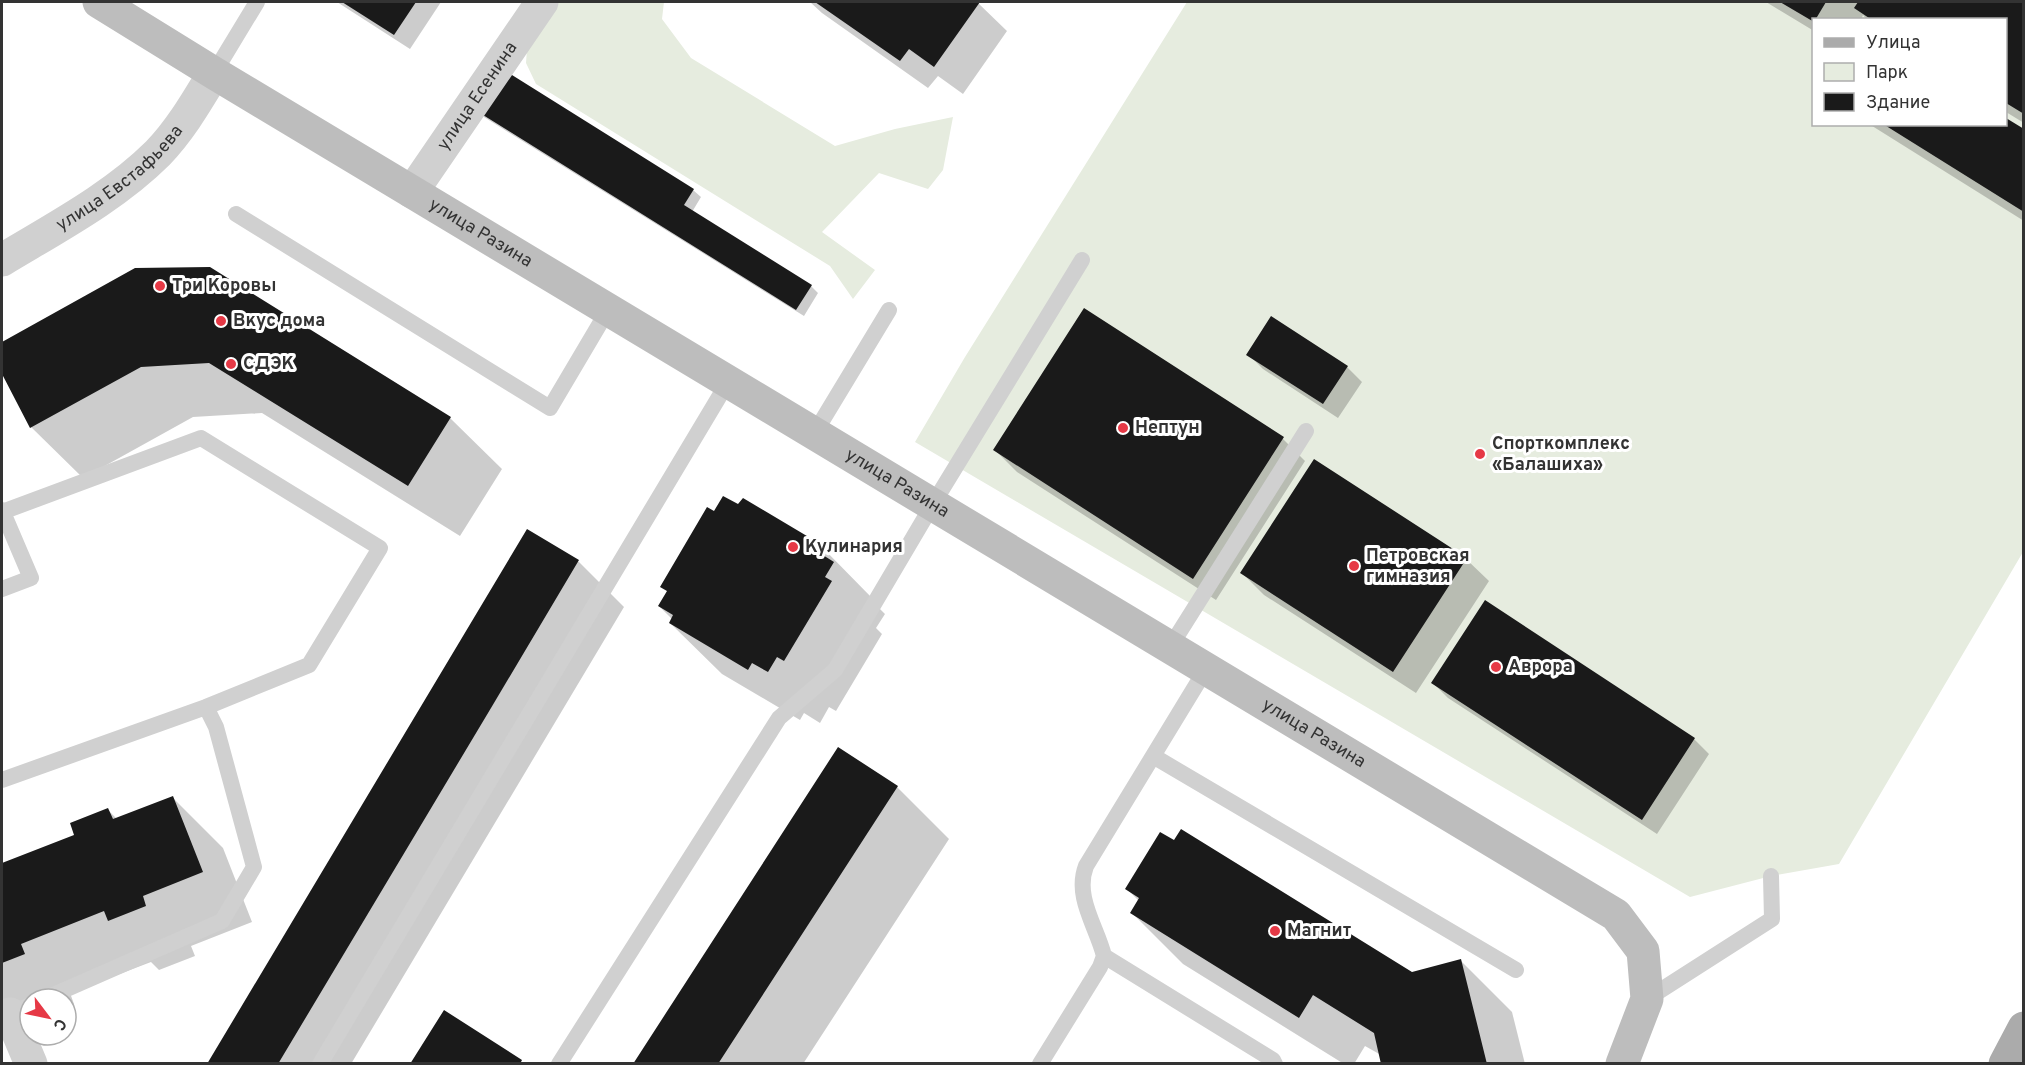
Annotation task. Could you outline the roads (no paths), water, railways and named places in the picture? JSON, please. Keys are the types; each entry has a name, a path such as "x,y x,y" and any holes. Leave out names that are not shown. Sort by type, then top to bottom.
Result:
{"main road":[{"name":"улица Разина","path":"99,2 1616,915 1643,951 1647,999"},
{"path":"1622,1064 1647,999"},
{"path":"2005,1064 2024,1028"}],"street":[{"name":"улица Есенина","path":"412,192 542,2"},
{"name":"улица Евстафьева","path":"2,260 87,208 140,170 160,151 184,122 214,73"},
{"path":"14,1012 32,1064"}],"lane":[{"path":"214,73 257,2"},
{"path":"236,214 550,408 608,310"},
{"path":"559,1064 779,718 835,670 1082,260"},
{"path":"814,434 889,310"},
{"path":"320,1064 728,382"},
{"path":"1170,646 1306,431"},
{"path":"2,590 31,578 2,511 201,438 380,548 309,665 206,707 2,780"},
{"path":"1206,669 1086,866 1081,891 1104,956 1273,1060 1275,1064"},
{"path":"71,987 222,921 254,867 216,727 206,707"},
{"path":"1153,756 1516,969"},
{"path":"1647,999 1772,919 1772,876"},
{"path":"1040,1064 1104,956"}],"place":[{"name":"Три Коровы","path":"160,286"},
{"name":"Вкус дома","path":"221,321"},
{"name":"СДЭК","path":"231,364"},
{"name":"Нептун","path":"1123,428"},
{"name":"Спорткомплекс «Балашиха»","path":"1480,454"},
{"name":"Кулинария","path":"793,547"},
{"name":"Петровская гимназия","path":"1354,566"},
{"name":"Аврора","path":"1496,667"},
{"name":"Магнит","path":"1275,931"}]}
